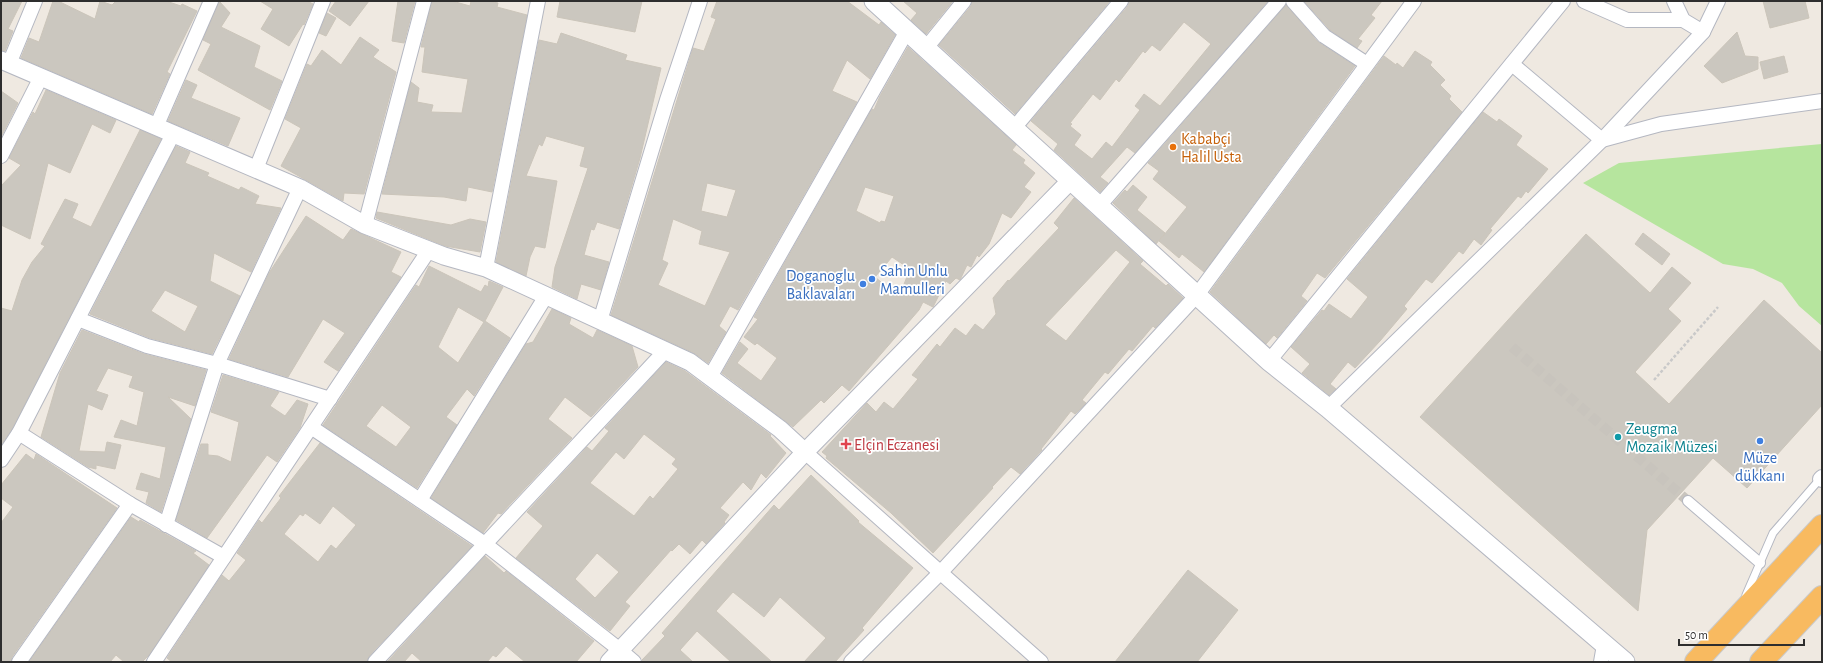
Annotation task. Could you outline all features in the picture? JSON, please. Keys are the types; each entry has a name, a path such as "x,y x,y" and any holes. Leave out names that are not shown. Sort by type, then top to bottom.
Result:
{"highway":[{"path":"1696,662 1822,526"},
{"path":"1761,662 1822,597"}],"main road":[{"path":"874,1 1269,361 1328,408 1603,653 1625,662"}],"street":[{"path":"35,1 5,62 300,188 365,225 429,250 486,268 690,362 780,429 1042,662"},
{"path":"156,127 211,1"},
{"path":"256,169 323,1"},
{"path":"365,225 424,1"},
{"path":"486,268 538,1"},
{"path":"600,321 667,100 700,1"},
{"path":"926,48 964,1"},
{"path":"1014,128 1121,1"},
{"path":"1099,206 1279,1"},
{"path":"1293,1 1324,36 1367,64"},
{"path":"851,662 941,572 1197,295 1414,1"},
{"path":"1269,361 1563,1"},
{"path":"1584,1 1627,20 1683,20 1703,32"},
{"path":"1674,1 1683,20"},
{"path":"1328,408 1602,140 1703,32 1718,1"},
{"path":"710,377 907,31"},
{"path":"1512,64 1602,140"},
{"path":"1,156 41,78"},
{"path":"1602,140 1661,124 1822,101"},
{"path":"1,460 19,433 173,134"},
{"path":"608,662 805,452 1071,180"},
{"path":"166,525 217,364 300,188"},
{"path":"154,662 429,250"},
{"path":"420,500 546,296"},
{"path":"78,319 146,346 217,364 330,399"},
{"path":"375,662 665,351"},
{"path":"311,427 485,544 634,662"},
{"path":"19,433 130,504 224,557"},
{"path":"1688,501 1760,564"},
{"path":"19,662 130,504"}],"lane":[{"path":"1737,618 1773,533 1821,478"}],"path":[{"path":"1654,380 1718,307"}],"green space":[{"path":"1822,144 1822,326 1799,306 1782,283 1753,269 1723,264 1583,183 1619,163"}],"building":[{"path":"1,1 22,1 8,29 13,31 5,51 1,50"},
{"path":"53,1 58,1 95,19 100,1 112,5 116,1 166,1 181,6 182,4 197,11 167,72 170,74 152,114 21,58 29,38 39,42"},
{"path":"219,1 230,13 221,27 260,46 254,67 282,81 270,110 198,70 211,44 203,40"},
{"path":"260,1 307,1 313,4 304,25 303,24 289,46 261,29 273,9"},
{"path":"336,1 369,1 350,26 329,11"},
{"path":"398,1 415,1 404,43 392,41"},
{"path":"432,1 452,1 470,6 471,1 489,1 498,3 497,7 527,15 492,192 468,187 466,201 444,197 382,194 411,82 419,88 417,102 433,105 431,112 462,113 468,79 422,72 425,47 421,47"},
{"path":"560,1 642,1 635,32 557,17"},
{"path":"717,1 847,1 879,25 881,22 895,35 870,79 847,60 832,91 857,102 738,310 730,306 719,326 726,332 708,363 694,353 611,315 693,48 704,51 716,19 711,17","holes":["707,183 736,190 727,217 701,211","673,219 702,231 699,244 730,252 705,306 658,285 668,263 662,260"]},
{"path":"903,1 953,1 926,34 911,20 917,13"},
{"path":"972,1 1110,1 1015,114 939,45 971,6"},
{"path":"1129,1 1268,1 1135,153 1127,147 1100,177 1108,183 1100,192 1054,150 1058,144 1031,121 1128,6","holes":["1184,22 1211,44 1160,106 1144,94 1135,106 1140,110 1112,147 1106,142 1092,159 1074,145 1081,135 1070,126 1072,124 1070,123 1093,94 1100,100 1116,79 1119,82 1143,51 1145,53 1152,45 1160,51"]},
{"path":"1304,1 1382,1 1371,15 1375,18 1358,39 1362,41 1357,48 1330,30"},
{"path":"1763,1 1805,1 1809,18 1770,28"},
{"path":"1286,5 1318,42 1355,66 1204,272 1182,254 1179,258 1159,241 1187,207 1153,179 1159,171 1148,163"},
{"path":"327,13 336,18 326,36 319,33"},
{"path":"1737,32 1745,56 1758,57 1758,69 1722,83 1704,66"},
{"path":"561,33 627,55 625,60 661,68 640,158 619,229 597,222 594,230 591,229 584,255 609,262 601,290 581,284 577,299 552,287 555,267 588,168 580,166 585,147 546,136 542,146 539,144 526,176 557,181 545,248 535,246 530,257 526,276 496,262 539,40 557,44"},
{"path":"360,37 379,50 373,57 396,72 364,194 344,193 343,201 281,166 301,128 285,119 307,64 311,66 322,50 341,65"},
{"path":"908,47 1016,145 1012,150 1025,160 1023,163 1035,173 1024,187 1031,192 1011,218 1002,213 989,244 979,257 977,255 971,267 967,265 960,280 956,278 950,284 946,281 933,307 923,302 919,310 849,391 842,385 824,403 821,400 793,427 722,373 740,342 748,349 737,363 761,381 777,358 757,343 755,345 744,337 758,319 754,317 872,109 874,110 880,96","holes":["865,187 894,196 885,222 881,221 880,223 856,211","892,257 910,269 899,297 875,277"]},
{"path":"1415,51 1432,62 1430,65 1445,80 1440,85 1451,96 1449,99 1462,112 1325,278 1317,273 1301,296 1307,301 1277,338 1274,335 1266,344 1210,292 1384,56 1396,65 1397,63 1403,68"},
{"path":"1784,56 1788,72 1764,79 1760,62"},
{"path":"186,80 197,85 191,98 240,118 228,146 168,121"},
{"path":"46,90 116,120 110,133 92,124 70,173 48,163 30,239 1,225 1,186 21,165 9,158 33,112 35,114"},
{"path":"1,91 18,103 1,137"},
{"path":"1483,112 1497,122 1499,119 1522,136 1516,145 1548,169 1528,193 1526,191 1521,198 1518,196 1490,229 1492,230 1481,245 1474,239 1463,254 1459,251 1432,283 1426,279 1404,306 1407,309 1355,368 1348,362 1330,384 1336,389 1329,395 1302,373 1310,364 1291,347 1322,310 1324,311 1329,304 1351,319 1368,297 1347,279"},
{"path":"140,130 161,139 12,429 1,445 1,308 12,311 22,280 32,262 45,246 41,244 65,199 78,204 72,218 91,227"},
{"path":"176,146 190,152 185,163 209,173 207,176 239,190 241,187 259,196 255,204 281,208 251,272 214,253 210,281 240,296 212,354 150,338 90,314","holes":["165,290 198,306 185,332 151,311"]},
{"path":"1133,185 1147,197 1137,210 1165,233 1156,244 1113,203 1125,190 1127,192"},
{"path":"1074,198 1143,261 1140,264 1166,286 1168,284 1183,298 1155,328 1153,326 1132,351 1129,349 1108,374 1105,372 1082,400 1086,403 1075,414 1071,411 1041,449 1042,450 1020,474 1011,467 933,553 891,513 826,458 827,456 822,452 867,403 876,412 884,402 893,409 918,379 912,375 937,344 940,347 955,328 966,336 975,324 983,330 996,314 993,298 1008,280 1009,281 1059,228 1054,223","holes":["1116,250 1130,262 1066,341 1045,325"]},
{"path":"377,212 451,225 470,219 486,222 480,252 445,246 376,218"},
{"path":"306,216 343,240 351,229 401,252 391,272 401,277 338,371 324,362 345,333 323,319 288,377 229,359 269,273"},
{"path":"1643,233 1670,254 1662,265 1635,244"},
{"name":"Zeugma Mozaik Müzesi","path":"1586,234 1650,293 1672,267 1691,283 1668,309 1681,321 1635,372 1669,404 1764,300 1822,353 1822,405 1747,488 1713,458 1647,530 1638,611 1420,417"},
{"path":"429,266 481,292 485,285 488,287 489,281 503,287 485,321 510,338 474,396 467,389 446,417 457,425 417,488 323,425 416,285 419,287","holes":["458,307 484,322 458,363 438,347","382,405 411,427 396,447 366,426"]},
{"path":"552,309 571,318 569,324 593,338 597,330 632,346 638,367 591,417 565,397 548,419 572,438 501,514 498,513 483,533 431,498 526,344 533,342"},
{"path":"82,330 144,354 206,370 195,406 168,397 191,419 161,512 146,503 149,492 136,489 141,473 160,479 166,447 114,437 121,420 137,426 144,392 129,387 133,376 108,368 96,391 108,395 102,410 88,404 79,451 105,452 107,442 121,445 115,469 96,465 96,469 88,467 41,437 60,373"},
{"path":"666,362 685,371 771,435 770,436 786,453 766,478 761,473 751,490 743,482 720,508 729,515 724,522 725,523 706,544 702,540 690,554 679,544 672,551 671,550 625,602 630,606 610,631 516,558 543,526 527,512 587,447 592,451 609,431 605,428","holes":["644,434 676,459 672,464 678,469 653,499 650,496 634,516 590,483 616,452 624,459","597,553 619,572 595,598 575,579"]},
{"path":"223,375 279,392 270,406 285,416 297,400 308,404 300,428 277,462 267,455 207,538 176,520 201,444 208,444 208,455 218,456 231,462 239,422 211,412"},
{"path":"320,443 472,546 369,656 367,662 172,662 167,658 222,575 229,581 246,560 237,553 259,520 262,523 281,498 279,496","holes":["333,506 356,525 336,549 331,545 318,562 284,534 300,514 303,516 305,513 320,524"]},
{"path":"26,454 34,460 36,454 117,508 12,657 11,662 1,662 1,523 13,507 1,498 1,485"},
{"path":"811,475 859,521 858,522 913,568 862,628 864,630 835,662 804,662 826,638 780,597 764,617 733,592 716,611 772,662 731,662 697,631 680,650 693,662 642,662 642,660 665,636 662,633 774,505 779,510"},
{"path":"131,517 139,522 140,520 196,551 193,553 209,565 149,655 142,662 124,662 116,655 110,662 29,662"},
{"path":"485,556 504,573 506,571 594,641 576,662 525,662 506,646 496,657 493,655 487,662 422,662 412,653 404,662 387,662"},
{"path":"1188,570 1238,610 1197,662 1115,662"}],"tunnel":[{"path":"1512,347 1688,501"}],"place":[{"name":"Kababçi Halil Usta","path":"1173,147"},
{"name":"Sahin Unlu Mamulleri","path":"872,279"},
{"name":"Doganoglu Baklavaları","path":"863,284"},
{"name":"Zeugma Mozaik Müzesi","path":"1618,437"},
{"name":"Müze dükkanı","path":"1760,441"},
{"name":"Elçin Eczanesi","path":"846,444"}]}
